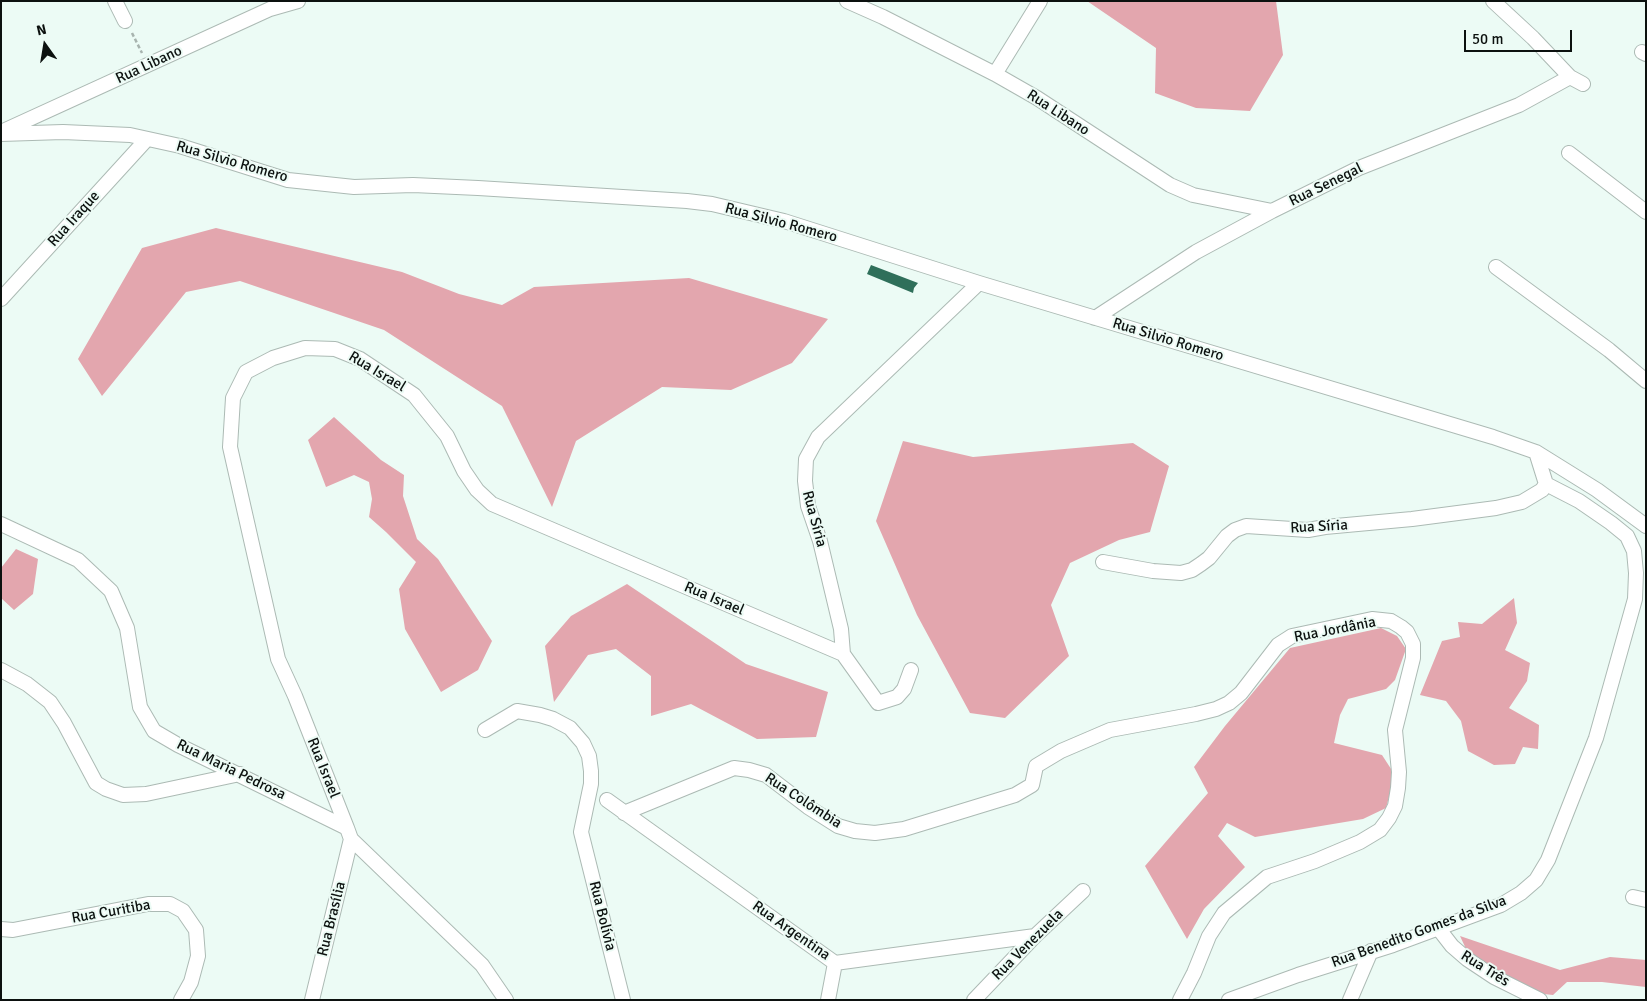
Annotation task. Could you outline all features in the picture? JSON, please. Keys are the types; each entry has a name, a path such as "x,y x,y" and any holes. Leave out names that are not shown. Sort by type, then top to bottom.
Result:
{"street":[{"path":"115,1 125,21"},
{"name":"Rua Libano","path":"1,133 270,9 298,1"},
{"name":"Rua Libano","path":"846,1 883,17 995,74 1037,98 1170,186 1193,195 1272,211"},
{"path":"995,74 1040,1"},
{"path":"1493,1 1533,38 1570,77 1583,84"},
{"name":"Rua Senegal","path":"1095,318 1196,252 1272,211 1359,168 1519,105 1570,77"},
{"name":"Rua Silvio Romero","path":"1,133 63,132 130,135 180,146 288,180 354,188 413,186 528,190 687,201 712,204 784,221 978,283 1484,434 1536,452 1597,490 1646,526"},
{"name":"Rua Iraque","path":"1,299 147,139"},
{"path":"1569,152 1646,212"},
{"path":"1496,267 1609,350 1646,381"},
{"name":"Rua Síria","path":"842,654 841,629 822,550 808,506 804,481 806,459 818,436 978,283"},
{"name":"Rua Israel","path":"349,834 278,659 230,446 232,398 246,372 272,358 305,348 335,349 360,359 414,395 447,436 464,471 477,490 492,504 842,654"},
{"path":"1536,452 1546,484"},
{"name":"Rua Síria","path":"1103,562 1160,572 1181,573 1192,570 1201,564 1209,558 1227,536 1235,530 1246,526 1308,530 1412,520 1522,502 1542,490 1546,484"},
{"name":"Rua Benedito Gomes da Silva","path":"1229,1000 1501,905 1521,893 1536,880 1548,860 1596,738 1636,599 1634,552 1627,536 1579,501 1546,484"},
{"name":"Rua Maria Pedrosa","path":"1,524 78,560 112,591 127,628 140,707 154,731 178,745 240,774 349,834 482,965 506,1000"},
{"name":"Rua Jordânia","path":"1015,795 1032,785 1036,766 1061,751 1110,730 1196,714 1216,709 1229,703 1241,693 1278,645 1292,636 1372,619 1391,621 1407,632 1413,644 1413,658 1395,730 1399,772 1398,788 1395,806 1389,818 1380,830 1360,842 1315,861 1266,877 1224,913 1209,936 1180,1000"},
{"path":"842,654 878,703 897,697 904,689 911,670"},
{"path":"1,670 27,684 50,702 64,723 96,783 106,789 123,795 146,794 240,774"},
{"name":"Rua Bolívia","path":"485,730 517,711 547,716 570,728 582,743 588,756 591,771 588,801 581,832 623,1000"},
{"name":"Rua Colômbia","path":"624,813 734,768 766,775 808,807 838,826 855,831 875,833 904,829 1015,795"},
{"name":"Rua Argentina","path":"607,800 836,963 1034,936"},
{"name":"Rua Brasília","path":"312,1000 349,834"},
{"name":"Rua Venezuela","path":"974,1000 1034,936 1083,891"},
{"name":"Rua Curitiba","path":"1,928 13,930 148,904 170,904 184,911 196,930 198,956 191,982 181,1000"},
{"name":"Rua Três","path":"1438,928 1452,946 1467,959 1494,977 1540,1000"},
{"path":"1350,1000 1371,951"},
{"path":"828,1000 836,963"}],"path":[{"path":"125,21 148,65"}],"shaded area":[{"path":"1087,1 1276,1 1283,55 1250,111 1196,108 1155,93 1156,48"},
{"path":"216,228 402,272 459,294 502,305 534,287 689,278 828,319 792,363 731,390 662,387 576,441 552,507 502,406 384,330 240,281 186,292 102,396 78,359 142,248"},
{"path":"334,417 381,460 404,475 403,496 417,539 438,559 492,641 478,670 441,692 405,629 399,589 416,562 369,517 372,499 369,482 354,475 326,487 308,440"},
{"path":"903,441 973,457 1133,443 1169,466 1150,532 1119,540 1070,563 1051,605 1069,656 1005,718 970,713 917,615 876,521"},
{"path":"16,549 38,559 33,594 14,610 1,598 1,568"},
{"path":"627,584 746,664 828,692 816,737 757,739 691,704 651,716 651,676 616,649 588,655 554,702 545,646 571,616"},
{"path":"1514,598 1517,623 1505,650 1530,663 1527,681 1509,708 1539,725 1538,749 1523,747 1515,764 1494,765 1468,751 1461,721 1446,701 1420,695 1442,641 1460,637 1458,622 1482,624"},
{"path":"1381,628 1397,636 1406,649 1395,680 1386,689 1348,699 1340,715 1334,743 1382,755 1395,775 1386,808 1363,819 1255,837 1227,823 1218,836 1245,867 1204,909 1187,939 1145,866 1208,793 1194,767 1225,726 1290,648"},
{"path":"1460,936 1560,970 1610,957 1646,960 1646,987 1602,982 1567,982 1553,995 1535,993 1467,951"}],"building":[{"path":"871,265 918,283 913,293 867,274"}]}
